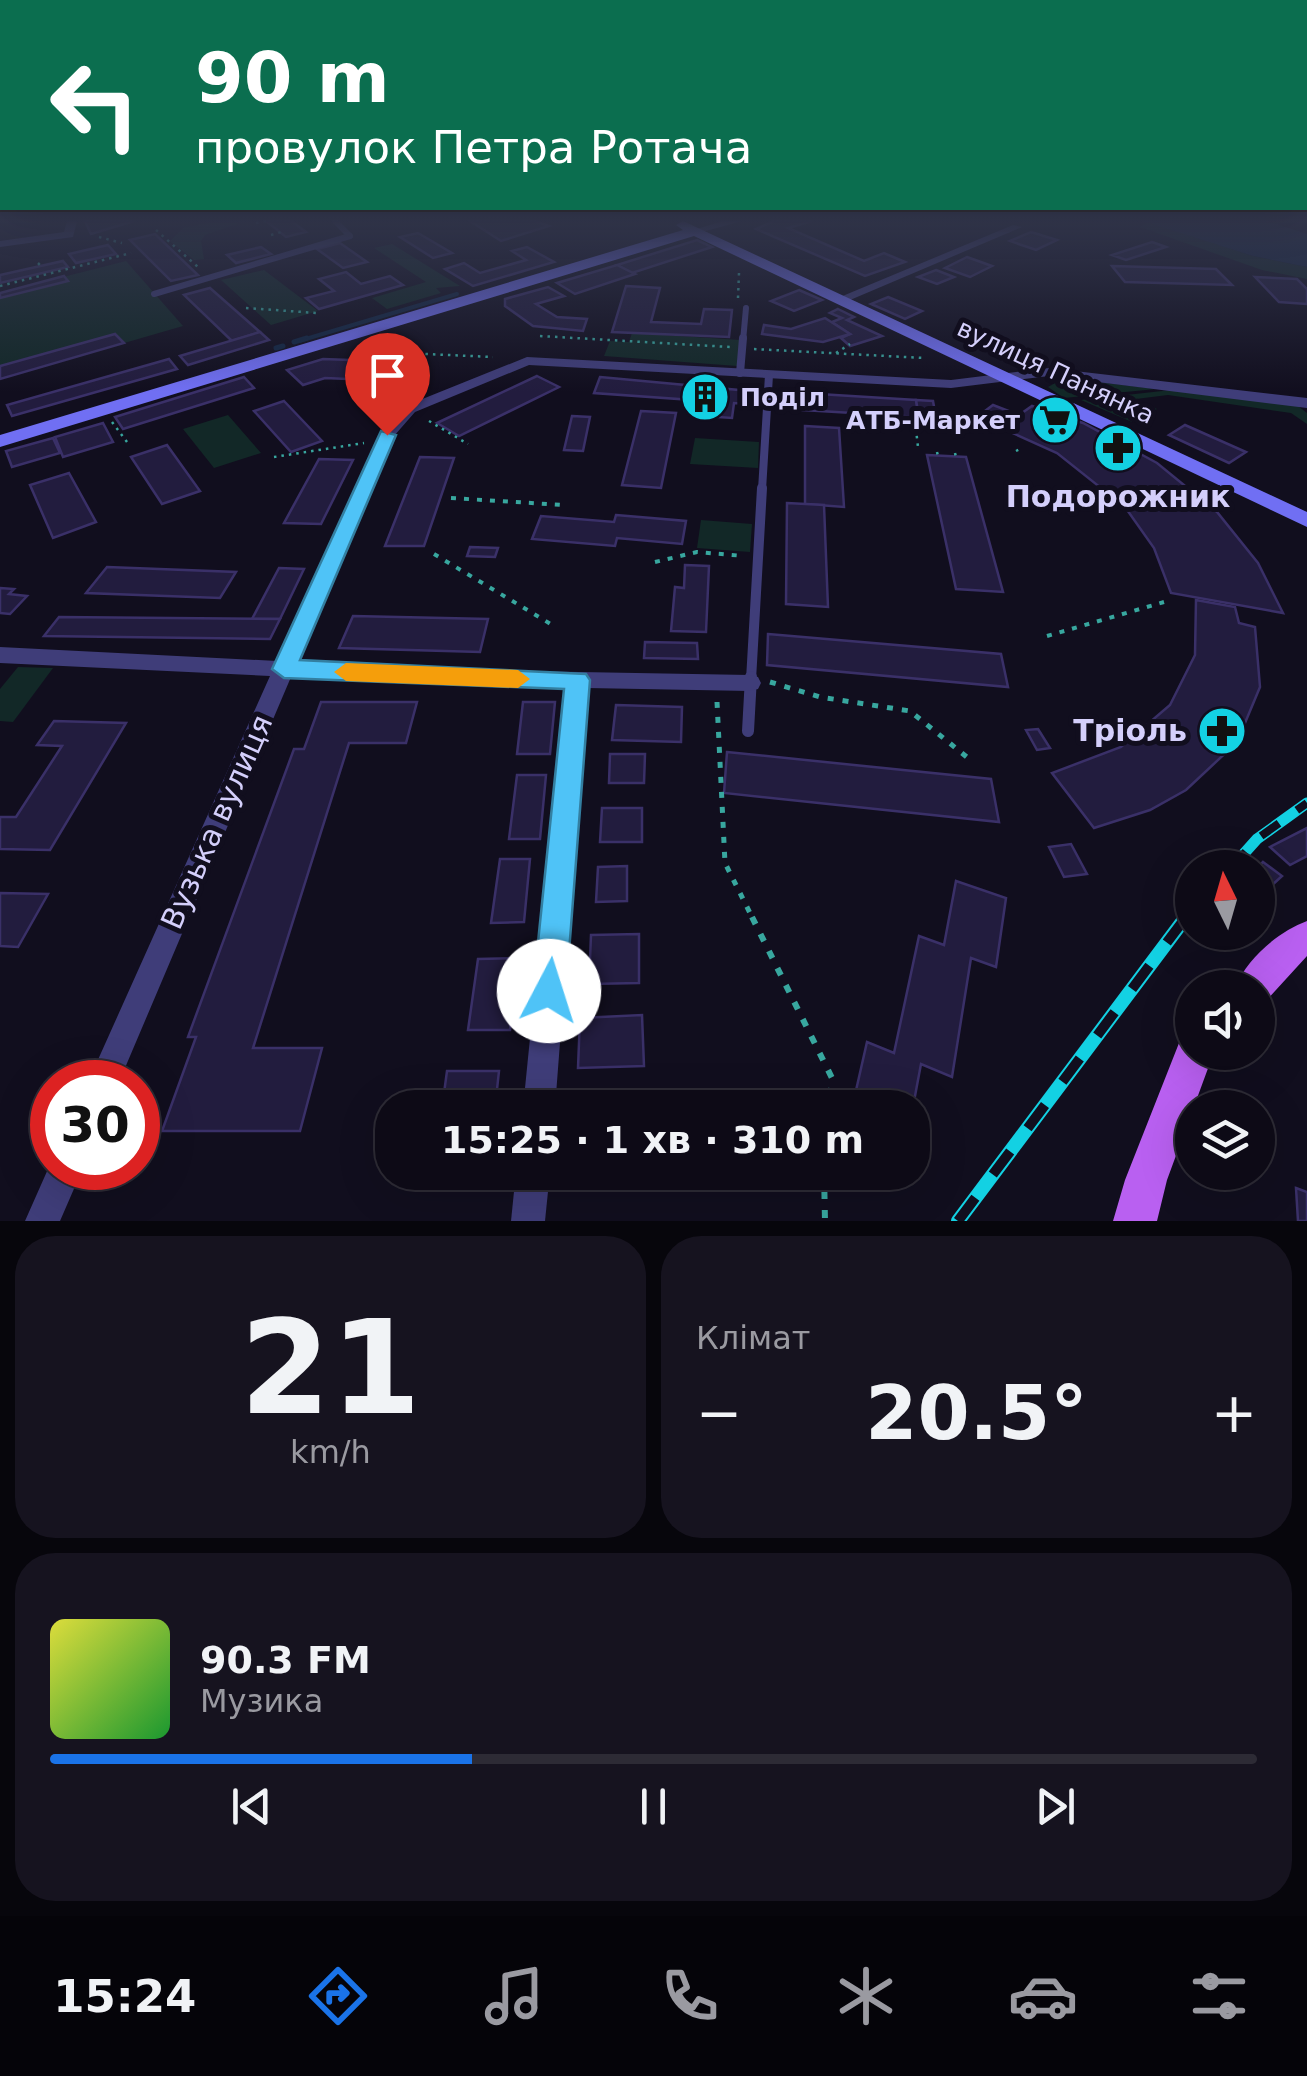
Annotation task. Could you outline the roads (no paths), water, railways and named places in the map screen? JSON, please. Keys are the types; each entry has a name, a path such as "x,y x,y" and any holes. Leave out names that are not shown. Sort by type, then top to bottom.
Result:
{"main road":[{"path":"0,441 540,278"},
{"name":"вулиця Панянка","path":"793,278 1307,520"},
{"path":"1270,970 1290,948 1307,937"},
{"path":"1135,1221 1146,1180 1188,1070"}],"street":[{"path":"839,300 893,278"},
{"name":"Вузька вулиця","path":"113,1060 387,435 410,409 527,362 740,373"},
{"path":"740,373 950,384 1049,372 1307,402"},
{"path":"0,655 578,680 750,683"},
{"path":"540,1090 578,680"},
{"path":"42,1221 56,1190"},
{"path":"528,1221 531,1190"}],"lane":[{"path":"154,294 215,278"},
{"path":"740,373 746,308"},
{"path":"748,731 770,375"}],"waterway":[{"path":"299,341 457,294"},
{"path":"294,342 307,338"},
{"path":"276,348 283,346"}],"railway":[{"path":"1247,850 1307,803"},
{"path":"958,1221 1175,932"}],"place":[{"name":"Поділ","path":"705,397"},
{"name":"АТБ-Маркет","path":"1055,420"},
{"name":"Подорожник","path":"1118,448"},
{"name":"Тріоль","path":"1222,731"}]}
